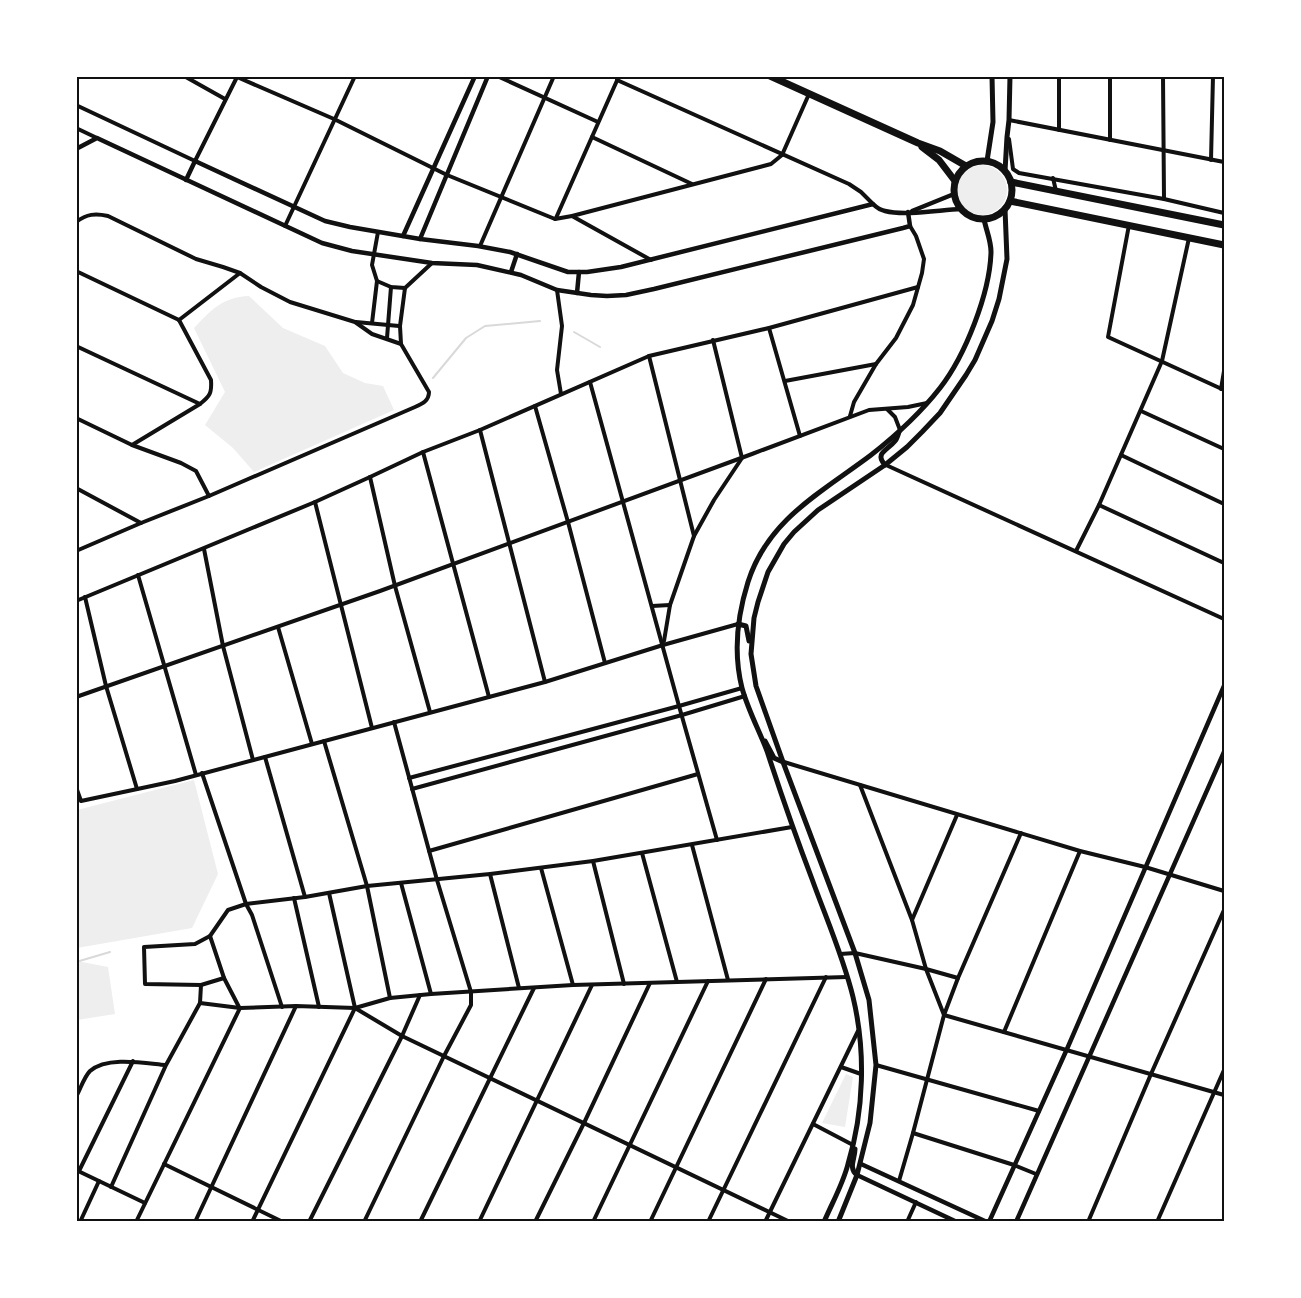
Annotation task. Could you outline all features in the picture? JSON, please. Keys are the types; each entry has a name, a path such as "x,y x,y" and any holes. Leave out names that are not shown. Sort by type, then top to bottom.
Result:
{"highway":[{"path":"770,76 918,144 940,151 966,166"},
{"path":"918,144 939,160 955,181"},
{"path":"976,161 987,161 999,165 1005,171 1011,182 1012,191 1005,209 993,218 976,219 968,215 957,204 954,194 955,181 957,175 966,166 976,161"},
{"path":"1011,182 1224,225"},
{"path":"1010,201 1224,244"}],"main road":[{"path":"987,161 993,122 992,76"},
{"path":"1005,171 1010,76"},
{"path":"751,654 754,618 758,602 768,572 784,544 818,510 885,465 922,432 940,413 975,360 992,321 1001,291 1006,260 1005,209"},
{"path":"824,1221 848,1168 858,1120 861,1074 859,1029 853,996 840,954 742,688 738,659 738,624 748,581 763,551 784,524 808,500 873,454 900,430 941,387 960,355 984,292 990,265 990,244 984,219"},
{"path":"885,465 881,460 882,454 895,441 900,430"},
{"path":"738,624 748,629 756,686 855,953 869,1000 876,1065 870,1123 861,1164 838,1221"},
{"path":"762,738 769,746 774,758 783,762"},
{"path":"858,1120 870,1123"},
{"path":"853,1145 855,1153 852,1167 857,1175"}],"street":[{"path":"184,76 225,99"},
{"path":"285,226 355,76"},
{"path":"404,236 475,76"},
{"path":"420,239 488,76"},
{"path":"497,76 598,122"},
{"path":"480,246 554,76"},
{"path":"1059,76 1059,130"},
{"path":"1110,76 1110,140"},
{"path":"1163,76 1164,199"},
{"path":"1211,160 1213,76"},
{"path":"186,180 237,77 334,119 447,175 555,219 771,164 782,155 809,94"},
{"path":"555,219 618,78 849,184 879,209 887,212 961,209"},
{"path":"78,106 325,221 420,239 480,246 517,254 568,272 621,267 873,204"},
{"path":"1224,162 1059,130 1009,123 1010,154 1013,169 1019,173 1164,199 1224,213"},
{"path":"76,128 322,243 352,251 432,263 477,265 511,272 557,290 578,293 626,295 910,226"},
{"path":"592,137 693,184"},
{"path":"76,149 97,138"},
{"path":"1053,178 1056,190"},
{"path":"908,212 954,194"},
{"path":"849,417 854,402 876,364 896,338 913,305 924,260 910,226 908,212"},
{"path":"76,222 85,216 97,214 108,216 196,259 240,273 290,302 355,322 400,326"},
{"path":"572,216 651,260"},
{"path":"1129,225 1108,337 1223,390 1224,371"},
{"path":"372,323 377,281 372,265 378,232"},
{"path":"1076,551 1099,505 1162,361 1189,237"},
{"path":"511,272 517,254"},
{"path":"76,551 424,403 428,399 429,392 401,344 400,326 405,288 432,263"},
{"path":"76,272 179,320 210,380 212,390 208,398 132,445"},
{"path":"578,293 579,272"},
{"path":"179,320 240,273"},
{"path":"377,281 391,287 405,288"},
{"path":"387,338 391,287"},
{"path":"76,601 315,502 423,452 480,430 649,356 769,328 918,287"},
{"path":"557,290 562,326 557,370 561,394"},
{"path":"355,322 372,334 401,344"},
{"path":"769,328 800,436"},
{"path":"663,645 670,605 694,536 714,500 742,458 713,340"},
{"path":"76,346 200,404"},
{"path":"649,356 694,536"},
{"path":"785,381 876,364"},
{"path":"591,382 717,840"},
{"path":"76,697 395,586 869,410 927,403"},
{"path":"535,406 605,663"},
{"path":"886,408 895,417 900,430"},
{"path":"1141,411 1224,449"},
{"path":"76,418 132,445 196,471 209,496"},
{"path":"480,430 545,682"},
{"path":"423,452 489,697"},
{"path":"1121,455 1224,504"},
{"path":"885,465 1224,619"},
{"path":"370,477 395,586 430,712"},
{"path":"76,488 141,523"},
{"path":"315,502 372,728"},
{"path":"1099,505 1224,563"},
{"path":"204,549 223,646 254,760"},
{"path":"138,575 196,775"},
{"path":"85,597 106,686 136,789"},
{"path":"652,606 670,605"},
{"path":"76,787 79,802 196,775 545,682 738,624"},
{"path":"278,627 312,744"},
{"path":"861,1164 988,1221 1067,1049 1224,686"},
{"path":"409,778 742,688"},
{"path":"412,789 745,696"},
{"path":"364,1221 471,1005 471,992 437,880 394,722"},
{"path":"324,741 367,886 390,998"},
{"path":"1016,1221 1224,752"},
{"path":"265,757 305,897"},
{"path":"783,762 1080,851 1145,867 1224,891"},
{"path":"202,773 282,1006"},
{"path":"429,851 698,774"},
{"path":"860,784 912,920 926,969 944,1015"},
{"path":"912,920 957,815"},
{"path":"224,978 201,985 145,984 144,947 195,944 210,936 228,910 246,904 367,886 593,861 792,827"},
{"path":"898,1181 944,1015 1021,833"},
{"path":"692,845 728,980"},
{"path":"1004,1032 1080,851"},
{"path":"642,853 677,982"},
{"path":"593,861 624,984"},
{"path":"541,868 573,985"},
{"path":"490,874 519,988"},
{"path":"401,883 431,994"},
{"path":"252,1221 355,1008 329,893"},
{"path":"294,898 319,1007"},
{"path":"1088,1221 1224,910"},
{"path":"210,936 224,978 240,1008"},
{"path":"840,954 855,953 958,978"},
{"path":"708,1221 826,977"},
{"path":"200,1003 240,1008 282,1006 355,1008 390,998 420,994 573,985 847,977"},
{"path":"650,1221 766,979"},
{"path":"593,1221 708,981"},
{"path":"535,1221 650,983"},
{"path":"111,1187 166,1065 200,1003 201,985"},
{"path":"479,1221 592,985"},
{"path":"420,1221 534,987"},
{"path":"309,1221 402,1036 420,994"},
{"path":"195,1221 296,1006"},
{"path":"136,1221 240,1008"},
{"path":"355,1008 402,1036 790,1221"},
{"path":"944,1015 1224,1095"},
{"path":"765,1221 859,1029"},
{"path":"76,1097 88,1072 101,1064 133,1061 166,1065"},
{"path":"133,1061 78,1171 145,1203"},
{"path":"876,1065 1039,1111"},
{"path":"841,1067 861,1074"},
{"path":"1157,1221 1224,1070"},
{"path":"813,1124 853,1145"},
{"path":"913,1133 1036,1174"},
{"path":"164,1164 283,1221"},
{"path":"857,1175 957,1221"},
{"path":"80,1221 99,1181"},
{"path":"907,1221 916,1202"}],"shaded area":[{"path":"982,165 991,167 1002,176 1007,190 1005,199 996,210 982,215 973,213 962,204 957,190 959,181 968,170"},
{"path":"249,296 283,328 325,346 343,373 365,383 383,386 394,410 254,472 233,448 205,425 225,392 194,328 212,310 225,302"},
{"path":"194,780 218,874 192,928 77,948 77,810"},
{"path":"77,961 108,967 115,1014 77,1020"},
{"path":"846,1074 853,1077 845,1127 822,1123"}],"waterway":[{"path":"433,378 466,338 485,326 540,321"},
{"path":"574,332 600,347"},
{"path":"76,962 110,952"}]}
